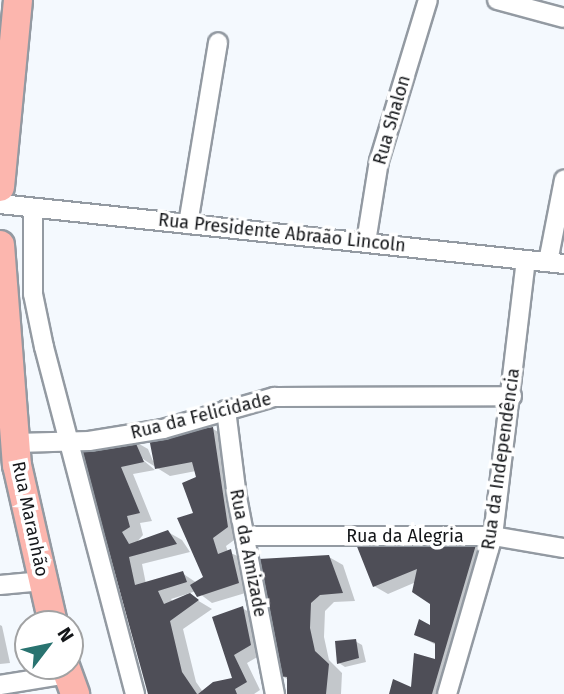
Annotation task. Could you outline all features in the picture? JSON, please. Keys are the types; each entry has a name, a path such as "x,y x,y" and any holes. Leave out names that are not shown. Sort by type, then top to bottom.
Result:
{"highway":[{"path":"0,187 18,0"},
{"name":"Rua Maranhão","path":"0,245 11,459 50,610"}],"street":[{"name":"Rua Shalon","path":"366,242 379,161 428,0"},
{"path":"497,0 564,18"},
{"path":"188,223 218,42"},
{"path":"556,263 564,180"},
{"name":"Rua Presidente Abraão Lincoln","path":"0,204 556,263"},
{"path":"33,208 33,294 135,694"},
{"name":"Rua da Independência","path":"447,694 493,536 512,396 526,261"},
{"name":"Rua da Felicidade","path":"11,459 69,441 163,429 274,397 318,393 512,396"},
{"name":"Rua da Amizade","path":"226,410 244,536 275,694"},
{"name":"Rua da Alegria","path":"244,536 493,536 564,548"},
{"path":"0,585 43,581"},
{"path":"0,685 49,680"}],"building":[{"path":"213,427 228,527 213,538 218,554 231,549 239,583 197,597 190,585 203,577 177,518 193,513 182,483 196,477 192,462 155,469 149,438"},
{"path":"134,439 144,462 121,467 140,513 127,516 130,527 122,532 129,544 168,530 177,544 129,557 135,585 183,571 187,582 158,591 164,604 190,593 199,600 170,621 182,672 197,694 148,694 81,449"},
{"path":"478,538 432,694 389,694 393,679 411,687 414,653 435,659 435,643 414,635 419,619 430,625 430,604 412,592 417,569 373,587 354,539"},
{"path":"329,555 343,593 320,595 311,603 310,628 315,651 329,664 326,694 287,694 287,677 278,676 259,559"},
{"path":"243,606 251,645 234,655 247,682 235,689 237,694 198,694 213,682 232,678 212,617"},
{"path":"356,639 359,658 337,664 335,641"}]}
